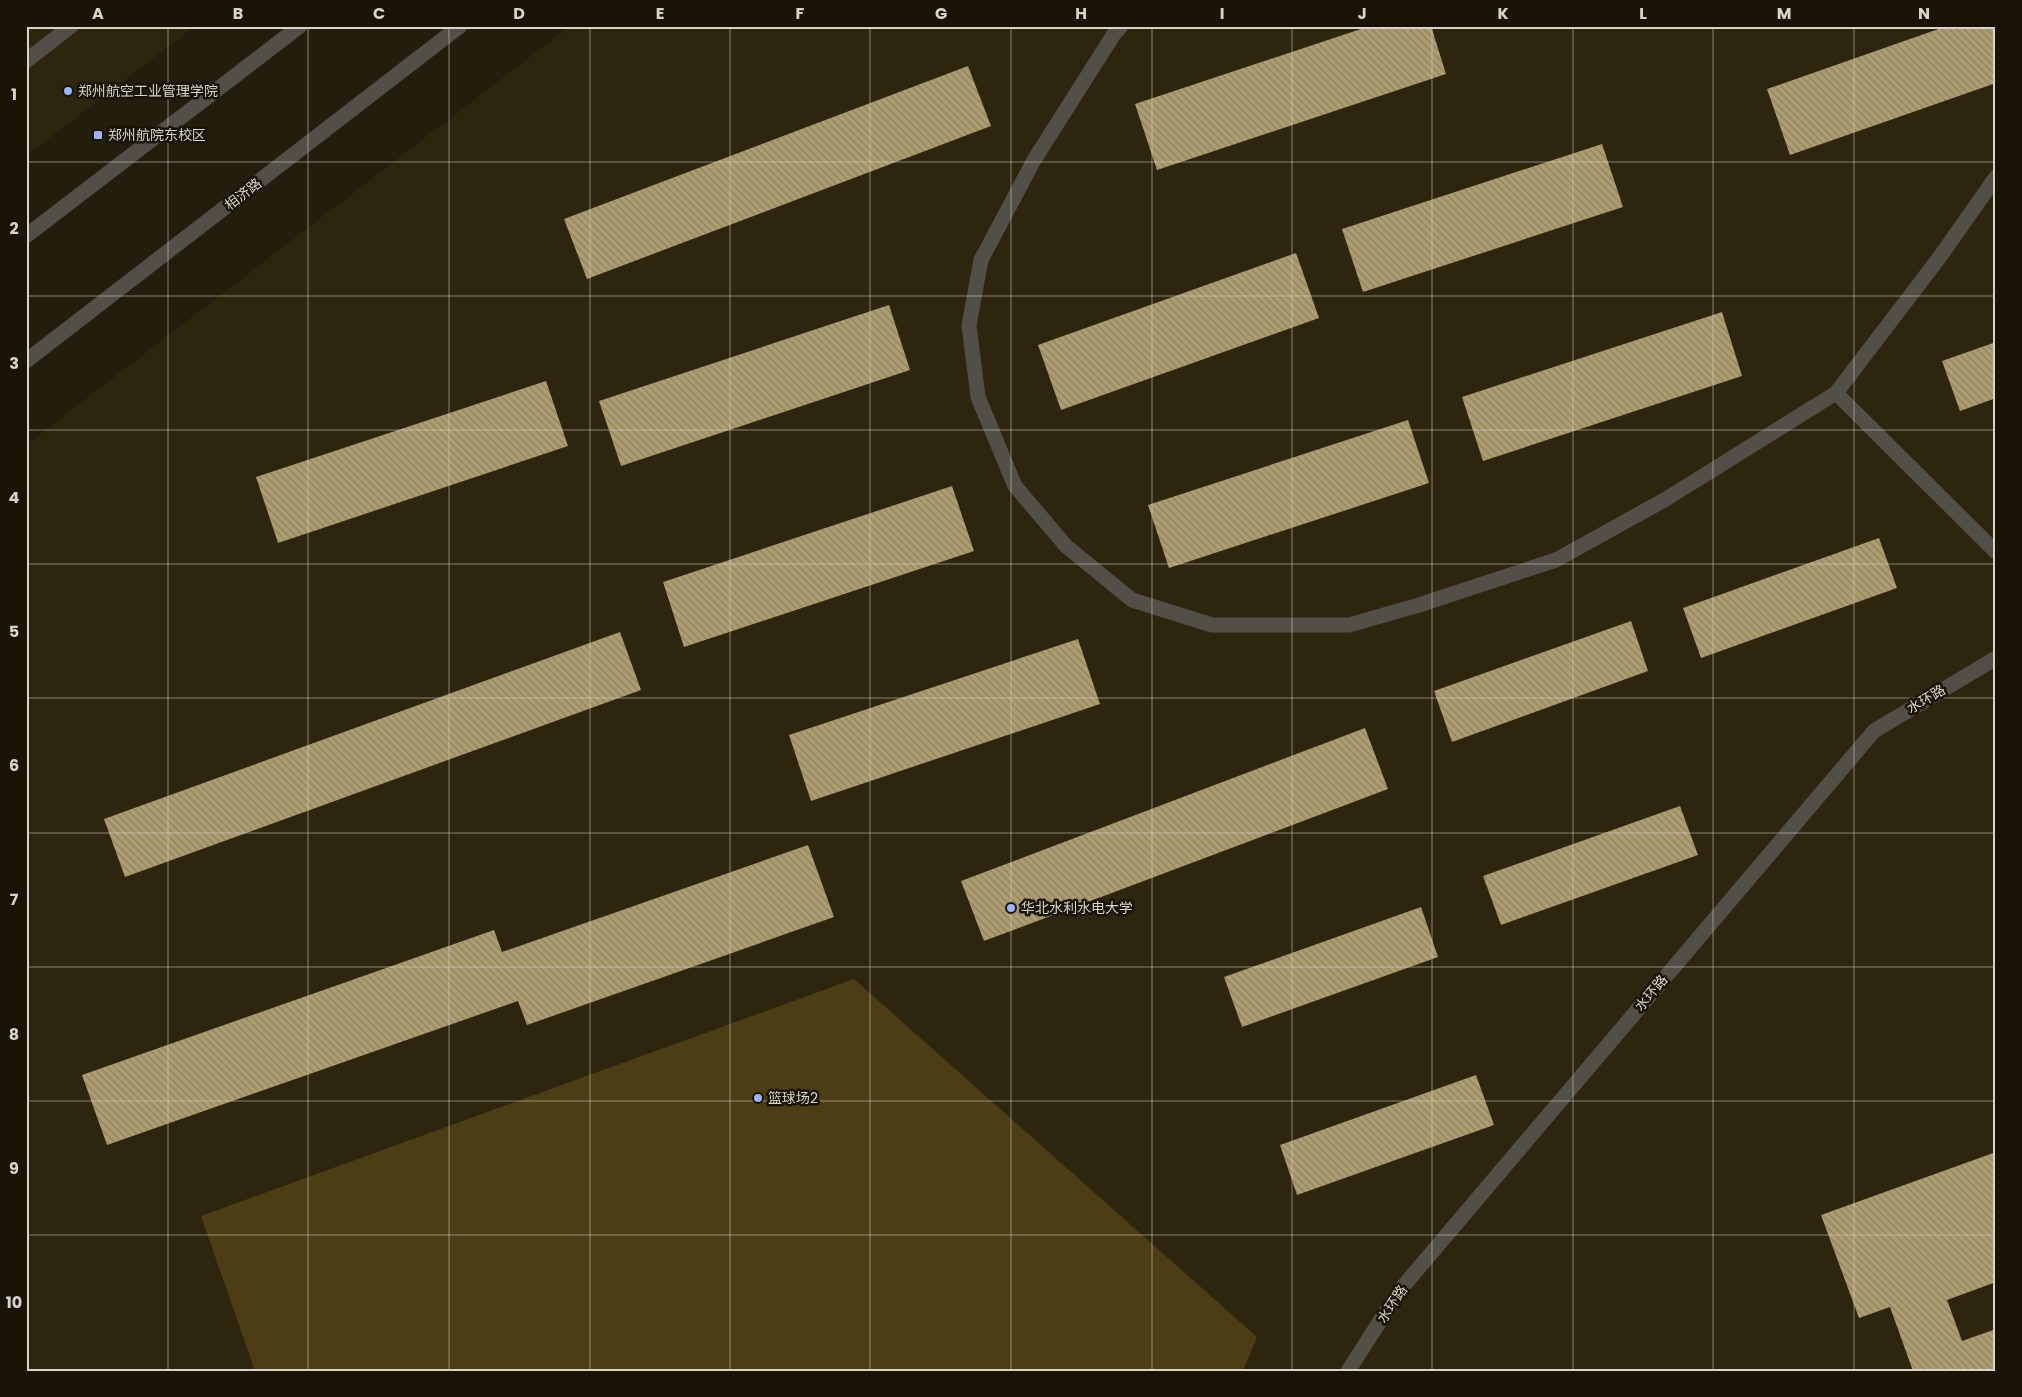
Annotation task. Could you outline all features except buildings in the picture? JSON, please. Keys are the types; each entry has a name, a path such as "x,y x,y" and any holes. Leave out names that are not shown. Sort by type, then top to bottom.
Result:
{"street":[{"path":"26,61 71,26"},
{"path":"26,236 300,26"},
{"name":"相济路","path":"26,362 460,26"},
{"path":"1121,26 1114,34 1034,160 982,260 969,324 978,397 1015,486 1066,546 1132,600 1212,625 1349,626 1556,560 1666,499 1836,394 1940,258 1996,178"},
{"path":"1836,394 1996,552"},
{"name":"水环路","path":"1348,1371 1400,1290 1874,731 1996,658"}],"shaded area":[{"name":"郑州航空工业管理学院","path":"26,26 195,26 26,156"},
{"name":"华北水利水电大学","path":"570,26 1996,26 1996,1371 26,1371 26,445"},
{"name":"篮球场2","path":"854,979 1257,1337 1243,1371 255,1371 201,1216"}],"place":[{"name":"郑州航空工业管理学院","path":"68,91"},
{"name":"郑州航院东校区","path":"98,135"},
{"name":"华北水利水电大学","path":"1011,908"},
{"name":"篮球场2","path":"758,1098"}]}
